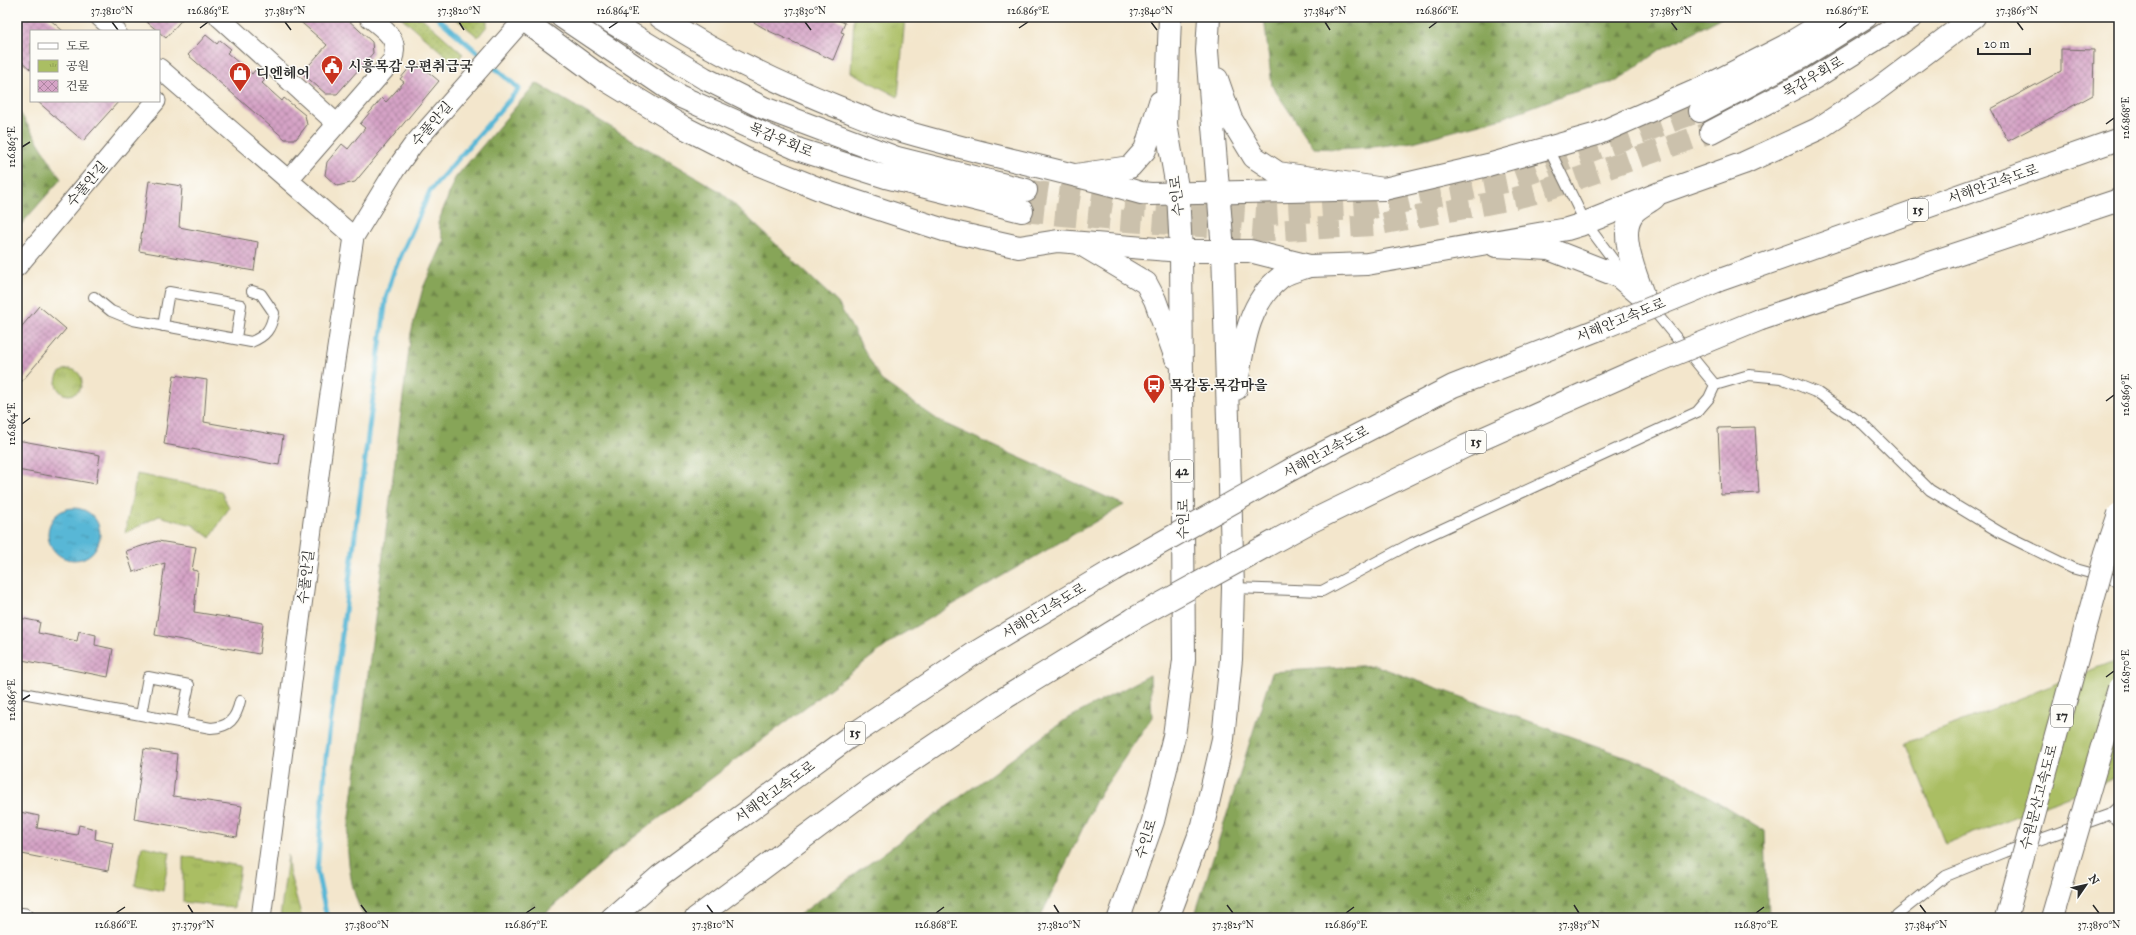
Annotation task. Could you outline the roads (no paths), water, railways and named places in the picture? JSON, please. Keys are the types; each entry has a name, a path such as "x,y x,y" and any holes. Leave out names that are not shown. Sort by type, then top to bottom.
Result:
{"main road":[{"name":"목감우회로","path":"562,17 679,96 800,150 886,177 1022,211"},
{"name":"목감우회로","path":"603,17 704,78 764,108 897,158 1026,190"},
{"path":"660,17 688,35 779,83 891,127 992,156 1076,175 1141,194 1384,188 1488,165 1550,149 1597,134 1709,84 1785,46 1833,17"},
{"name":"수인로","path":"1119,918 1153,821 1174,736 1184,660 1181,251 1178,193 1166,124 1170,17"},
{"path":"1168,918 1203,825 1223,739 1231,659 1233,588 1223,250 1207,51 1209,17"},
{"name":"목감우회로","path":"1700,111 1802,57 1866,17"},
{"name":"목감우회로","path":"1711,132 1814,78 1912,17"},
{"path":"522,19 601,77 683,126 757,164 827,192 944,230 1019,247 1058,241 1181,251 1250,251 1309,266 1367,264 1567,229 1660,193 1744,163 1818,129 1878,90 1974,17"},
{"path":"1207,51 1231,119 1254,158 1278,173 1384,188"},
{"path":"1076,175 1130,167 1145,150 1167,80"},
{"name":"서해안고속도로","path":"612,918 660,876 848,738 978,651 1113,570 1292,469 1453,386 1717,281 2119,139"},
{"path":"1644,298 1627,250 1626,239 1632,215 1660,193"},
{"name":"15","path":"696,918 868,789 1000,701 1135,618 1308,523 1466,446 1646,366 1761,319 2036,229 2119,200"},
{"path":"1079,243 1146,283 1155,300 1182,374"},
{"path":"1481,245 1549,249 1618,276 1644,298"},
{"path":"1228,429 1248,325 1262,296 1281,276 1309,266"},
{"name":"수원문산고속도로","path":"2006,918 2104,561 2119,514"},
{"path":"2052,918 2119,688"}],"street":[{"path":"100,17 115,30"},
{"path":"219,17 336,123"},
{"path":"289,179 336,123 392,61 395,47 390,36 369,17"},
{"name":"수풀안길","path":"261,918 328,407 354,237 395,170 413,145 522,19"},
{"path":"160,69 289,179 354,237"},
{"path":"160,97 174,80"},
{"name":"수풀안길","path":"17,267 155,102"},
{"path":"17,917 24,918"}],"lane":[{"path":"1550,149 1585,222 1644,298 1715,385"},
{"path":"2036,229 2119,210"},
{"path":"94,297 111,311 133,320 251,342 263,337 271,327 274,313 262,294 252,291"},
{"path":"163,326 169,292 241,305 236,338"},
{"path":"1233,588 1322,591 1412,543 1697,412 1709,398 1715,385 1750,375 1781,378 1818,393 1863,424 1930,490 2001,533 2072,568 2119,581"},
{"path":"141,715 148,677 189,685 181,723"},
{"path":"17,692 211,728 226,726 236,716 240,701"},
{"path":"1896,918 1946,876 2005,852 2111,814 2119,807"},
{"path":"2111,814 2119,823"}],"water":[{"path":"74,508 84,510 92,516 98,524 100,534 98,544 92,552 84,558 74,560 64,558 56,552 50,544 48,534 50,524 56,516 64,510"}],"waterway":[{"path":"327,918 317,871 326,757 386,298 394,271 430,191 519,89 437,17"}],"tunnel":[{"path":"1026,190 1116,204 1270,214 1372,208 1506,182 1700,111"},
{"path":"1022,211 1114,220 1270,231 1374,225 1507,200 1539,192 1711,132"}],"place":[{"name":"시흥목감 우편취급국","path":"332,86"},
{"name":"디엔헤어","path":"240,92"},
{"name":"목감동.목감마을","path":"1154,404"}]}
